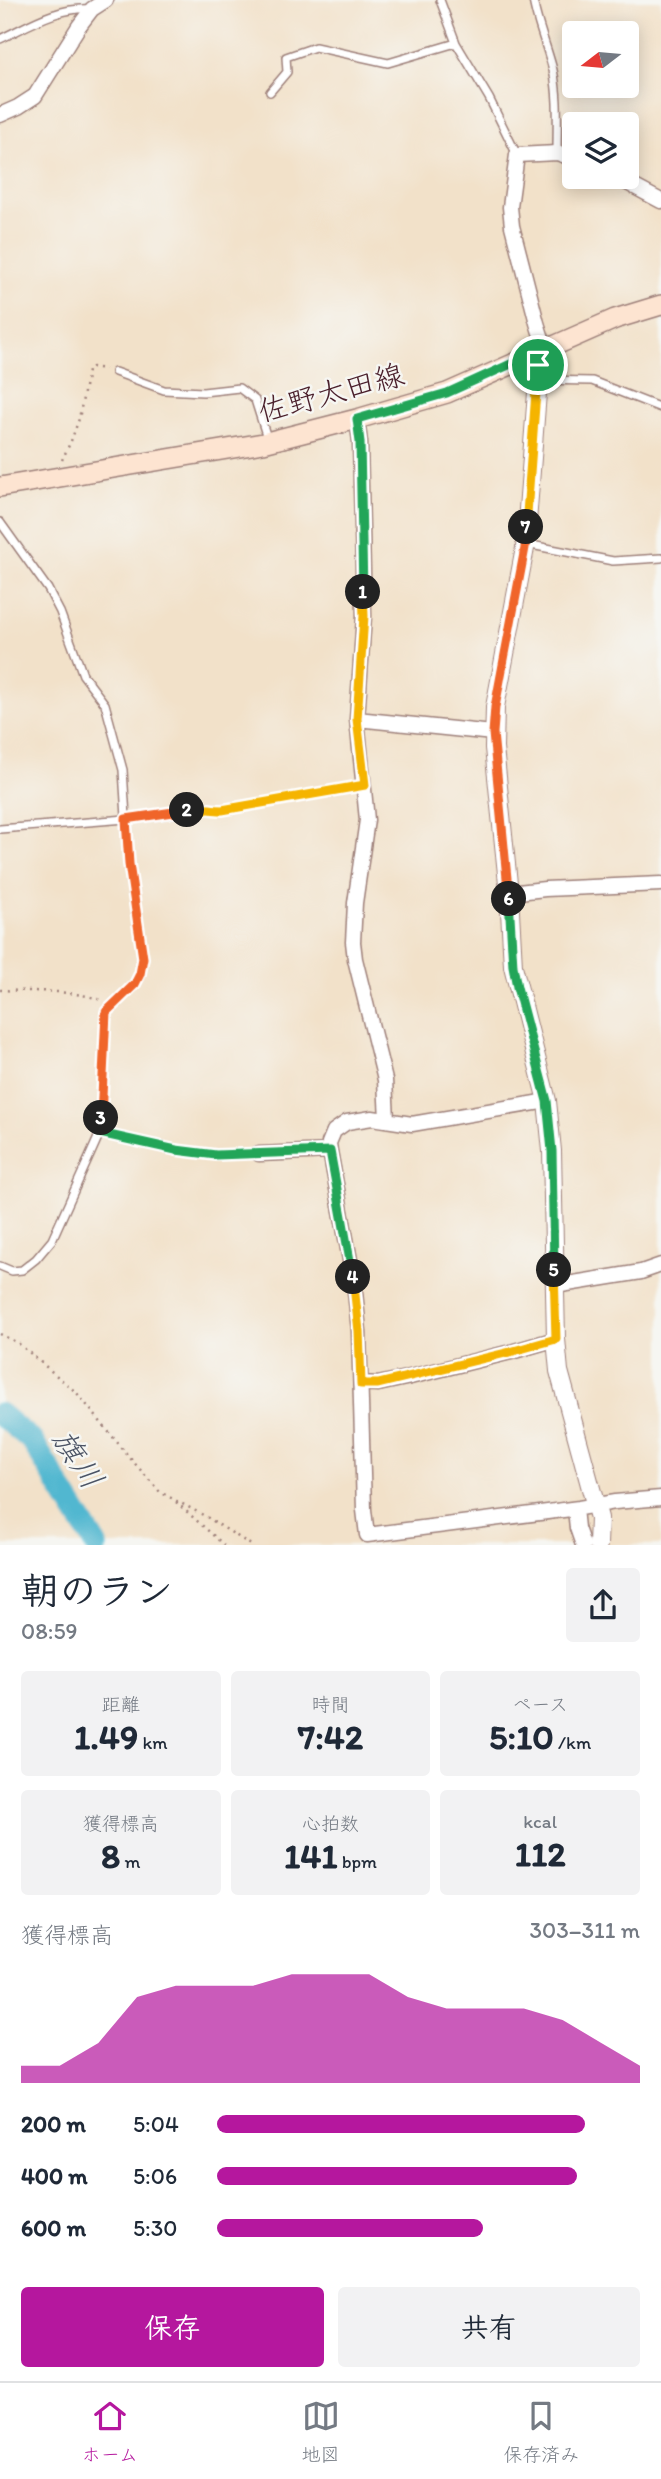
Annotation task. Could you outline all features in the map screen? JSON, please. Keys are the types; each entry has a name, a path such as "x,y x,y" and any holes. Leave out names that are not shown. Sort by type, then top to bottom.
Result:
{"main road":[{"name":"佐野太田線","path":"0,487 268,442 357,419 447,393 615,319 661,304"}],"street":[{"path":"0,115 35,96 79,26 92,9 106,0"},
{"path":"562,155 517,155 510,208 512,226 537,323 540,351 525,544 495,707 493,733 509,893 513,966 547,1101 552,1151 559,1371 595,1505 599,1526 598,1545"},
{"path":"638,189 661,201"},
{"path":"357,419 360,442 364,616 357,719 367,820 355,903 353,942 385,1080 387,1120"},
{"path":"357,719 493,733"},
{"path":"509,893 661,884"},
{"path":"547,1101 412,1124 362,1118 340,1125 329,1143 354,1282 359,1331 367,1540 595,1505 661,1498"},
{"path":"259,1154 330,1151"},
{"path":"555,1286 641,1272 661,1265"},
{"path":"361,1384 378,1384 405,1378 556,1339"},
{"path":"575,1509 577,1528 583,1545"}],"lane":[{"path":"440,0 456,43 489,98 517,155"},
{"path":"533,0 553,70 557,153"},
{"path":"0,39 72,8 92,9"},
{"path":"270,92 287,72 286,57 315,47 388,63 456,43"},
{"path":"115,372 164,390 203,392 239,388 255,400 268,442"},
{"path":"538,380 592,382 661,408"},
{"path":"0,522 48,589 60,612 83,675 105,704 123,770 129,864 143,958 135,984 110,1006 104,1020 100,1133 52,1240 36,1259 22,1270 12,1271 0,1266"},
{"path":"525,544 613,561 661,558"},
{"path":"0,829 126,819 175,813 200,806 207,810 222,810 365,785"},
{"path":"100,1133 189,1152 216,1155 259,1154"}],"path":[{"path":"59,477 62,456 79,419 88,371 97,367 115,372"},
{"path":"0,990 90,996 110,1006"},
{"path":"0,1334 18,1343 77,1392 151,1482 224,1545"},
{"path":"174,1500 251,1545"}],"waterway":[{"name":"旗川","path":"0,1414 32,1441 96,1545"}],"route":[{"path":"535,353 538,365 525,548 495,707 493,733 513,966 547,1101 552,1151 556,1339 405,1378 378,1384 361,1384 354,1282 330,1151 216,1155 176,1150 100,1133 104,1020 110,1006 135,984 143,958 129,864 126,819 175,813 200,806 207,810 222,810 365,785 357,719 364,616 360,442 357,419 447,393 535,353"}]}
